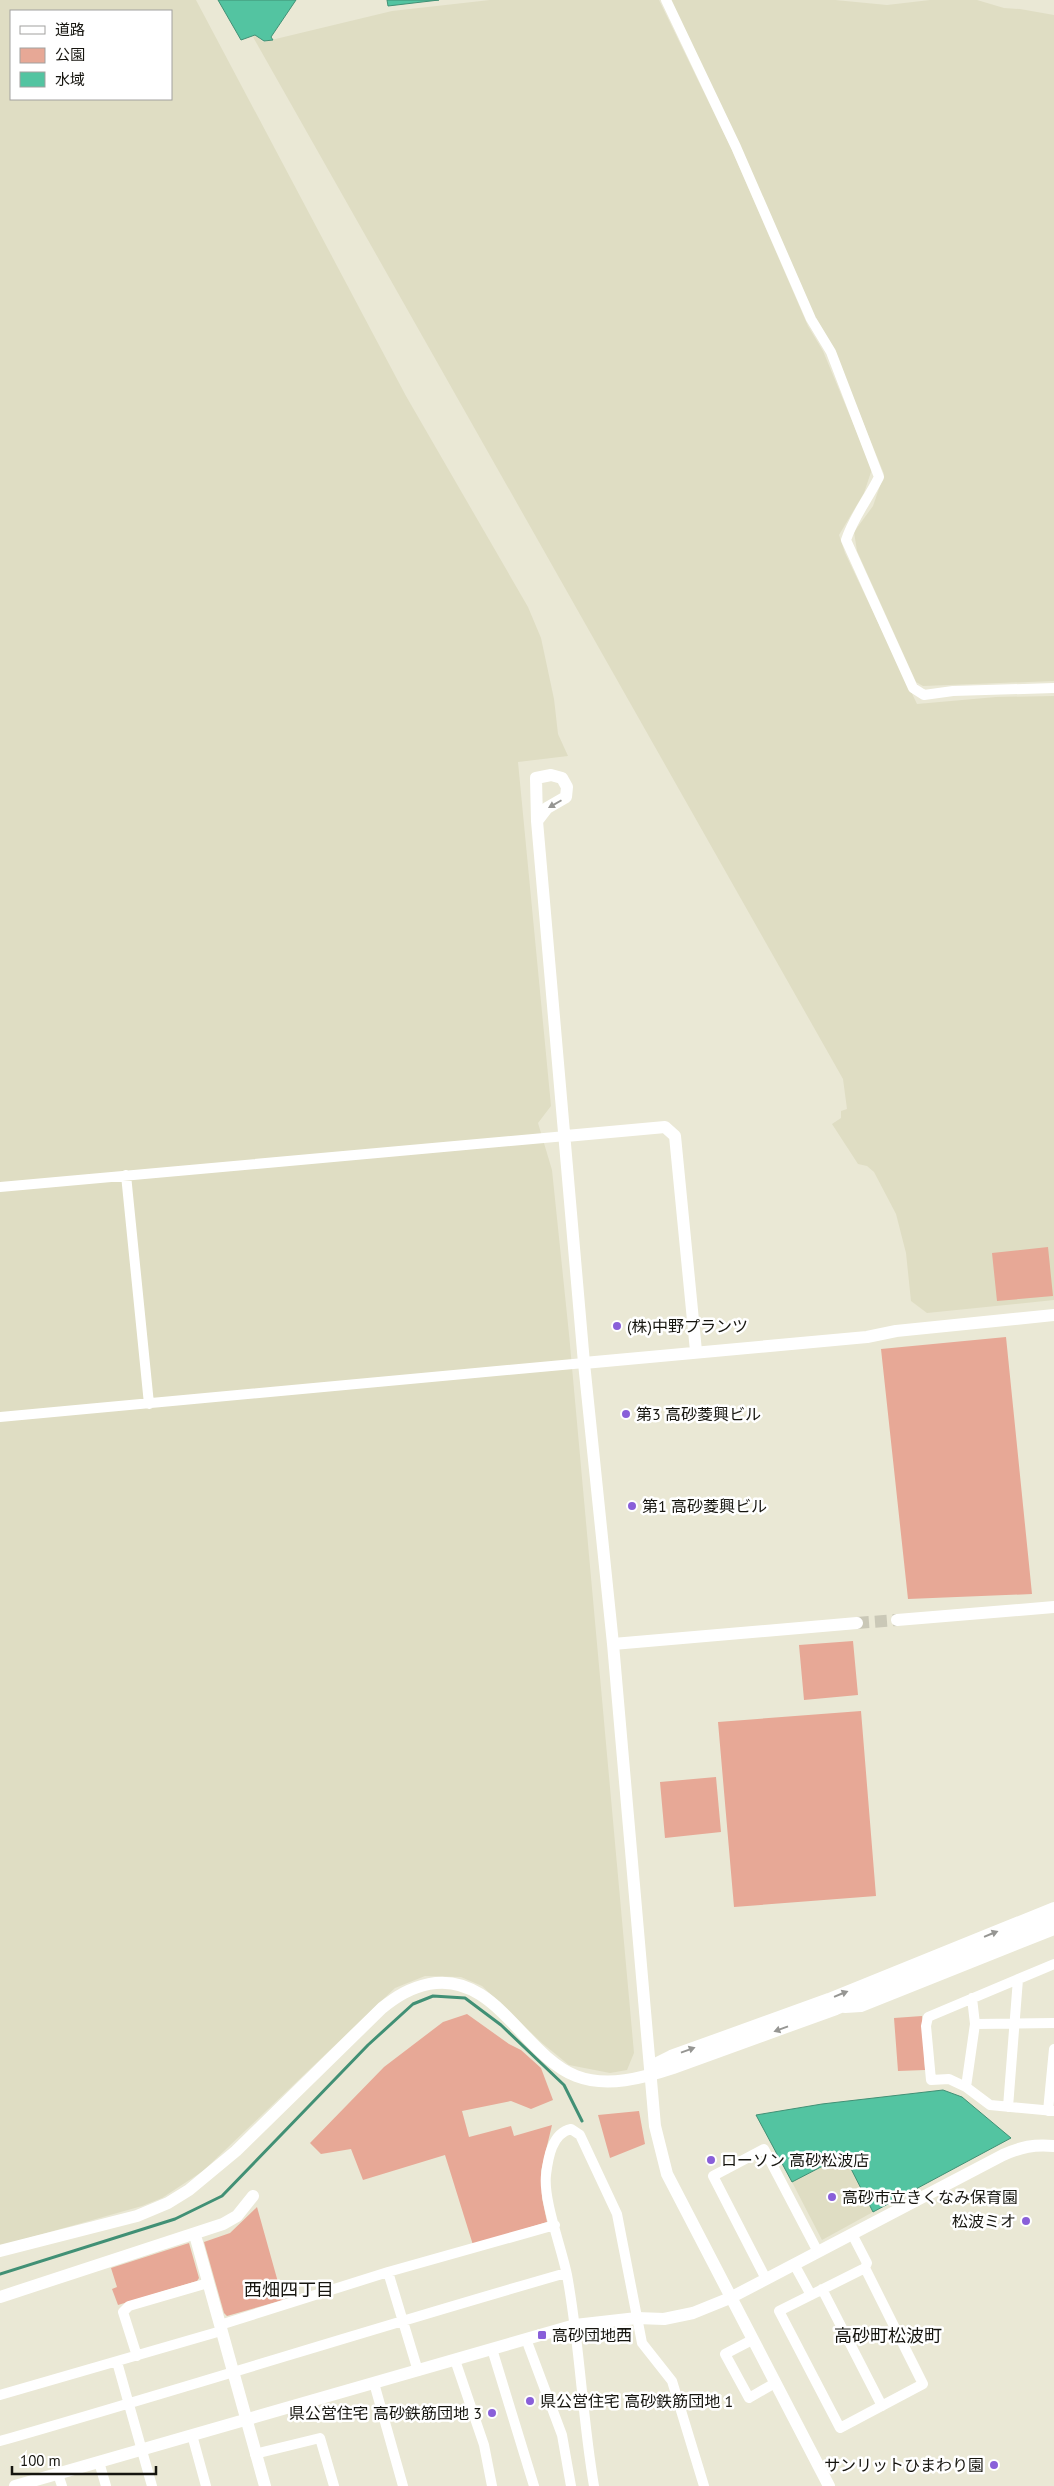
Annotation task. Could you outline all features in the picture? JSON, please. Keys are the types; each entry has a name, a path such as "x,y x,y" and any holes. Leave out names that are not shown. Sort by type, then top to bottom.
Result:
{"street":[{"path":"666,0 736,147 811,319 831,352 879,477 867,502 851,524 846,540 913,688 924,695 953,691 1054,688"},
{"path":"537,821 547,808 566,797 567,787 562,778 552,775 536,778 537,821 566,1136 584,1363 613,1644 639,1932 649,2076 655,2126 667,2174 829,2486"},
{"path":"0,1187 665,1128 675,1136 696,1351"},
{"path":"126,1175 149,1404"},
{"path":"0,1417 696,1351 867,1337 896,1331 1054,1315"},
{"path":"897,1620 1054,1607"},
{"path":"613,1644 857,1623"},
{"path":"649,2076 657,2063 671,2056 829,1999 1053,1913"},
{"path":"0,2251 137,2216 168,2203 189,2190 236,2151 382,2008 395,1997 417,1987 437,1982 452,1983 475,1991 506,2016 561,2069 592,2081 608,2082 649,2076 836,2009 1053,1913"},
{"path":"836,2009 861,2007 1054,1930"},
{"path":"1054,1964 928,2018 926,2026 932,2080 949,2079 966,2087 990,2105 1051,2111 1054,2050"},
{"path":"1008,2107 1016,2024 1018,1979"},
{"path":"966,2087 975,2024 972,1998"},
{"path":"975,2024 1054,2023"},
{"path":"594,2486 586,2434 575,2325 566,2273 547,2192 546,2176 556,2136 563,2130 571,2129 580,2136 617,2214 642,2343 672,2381 704,2486"},
{"path":"17,2486 60,2480 99,2462 575,2325 637,2318 658,2319 693,2313 730,2298 1022,2147 1038,2144 1054,2146"},
{"path":"766,2279 713,2176 764,2149 818,2252"},
{"path":"0,2297 195,2235 237,2216 253,2196"},
{"path":"0,2395 137,2356 388,2272 555,2225"},
{"path":"852,2234 867,2264 865,2268 924,2384 840,2428 779,2311 865,2268"},
{"path":"195,2235 265,2486"},
{"path":"794,2264 811,2295"},
{"path":"388,2272 418,2371"},
{"path":"0,2441 233,2374 402,2320 566,2273"},
{"path":"137,2356 123,2312 129,2306 208,2283"},
{"path":"822,2289 882,2406"},
{"path":"526,2340 562,2435 571,2486"},
{"path":"752,2340 725,2354 749,2398 775,2383"},
{"path":"492,2349 534,2486"},
{"path":"455,2360 484,2445 492,2486"},
{"path":"117,2362 152,2486"},
{"path":"374,2383 403,2486"},
{"path":"192,2435 206,2486"},
{"path":"255,2454 320,2438 334,2486"},
{"path":"99,2462 106,2486"}],"shaded area":[{"path":"0,0 196,0 406,396 528,607 541,638 554,699 558,734 568,756 518,762 551,1106 538,1123 552,1170 569,1334 634,2053 627,2070 610,2073 569,2065 542,2043 482,1986 461,1977 425,1976 395,1988 203,2171 162,2198 142,2206 0,2246"},
{"path":"490,0 659,0 731,148 808,326 823,351 872,469 864,493 839,535 845,553 917,704 996,697 1054,696 1054,1300 927,1313 911,1301 906,1253 896,1214 874,1172 867,1166 858,1164 832,1124 841,1118 841,1111 847,1109 843,1079 253,37 255,35 263,42 392,11"},
{"path":"670,0 835,0 887,5 930,0 977,0 1004,8 1054,15 1054,681 923,686 916,682 857,551 854,532 873,506 884,474 835,353 816,324"},
{"name":"高砂市立きくなみ保育園","path":"844,2155 873,2212 822,2240 792,2182"}],"green space":[{"path":"1048,1247 1053,1296 997,1301 992,1253"},
{"path":"1006,1337 1032,1594 908,1599 881,1349"},
{"path":"853,1641 858,1695 804,1700 799,1645"},
{"path":"861,1711 876,1896 734,1907 718,1722"},
{"path":"716,1777 721,1832 665,1838 660,1782"},
{"path":"467,2014 509,2044 521,2050 541,2068 553,2100 531,2109 511,2101 462,2111 469,2137 511,2126 514,2136 552,2125 541,2171 542,2198 547,2222 473,2245 445,2155 363,2180 351,2149 321,2154 310,2143 384,2067 443,2022"},
{"path":"922,2016 925,2070 898,2071 894,2018"},
{"path":"639,2111 645,2144 610,2158 598,2115"},
{"path":"257,2207 283,2300 227,2316 224,2313 204,2242 230,2233"},
{"path":"189,2243 199,2278 197,2281 118,2305 112,2289 117,2287 111,2268"}],"water":[{"path":"218,0 296,0 271,37 273,40 264,41 255,35 241,40"},
{"path":"387,0 439,0 388,6"},
{"path":"943,2090 962,2097 1011,2138 873,2212 844,2155 792,2182 756,2115 822,2104"}],"waterway":[{"path":"0,2274 175,2219 222,2196 368,2045 413,2004 433,1996 465,1998 501,2025 564,2085 582,2121"}],"tunnel":[{"path":"857,1623 897,1620"}],"place":[{"name":"(株)中野プランツ","path":"617,1326"},
{"name":"第3 高砂菱興ビル","path":"626,1414"},
{"name":"第1 高砂菱興ビル","path":"632,1506"},
{"name":"ローソン 高砂松波店","path":"711,2160"},
{"name":"高砂市立きくなみ保育園","path":"832,2197"},
{"name":"松波ミオ","path":"1026,2221"},
{"name":"高砂団地西","path":"542,2335"},
{"name":"県公営住宅 高砂鉄筋団地 1","path":"530,2401"},
{"name":"県公営住宅 高砂鉄筋団地 3","path":"492,2413"},
{"name":"サンリットひまわり園","path":"994,2465"}],"district":[{"name":"西畑四丁目","path":"289,2289"},
{"name":"高砂町松波町","path":"888,2335"}]}
